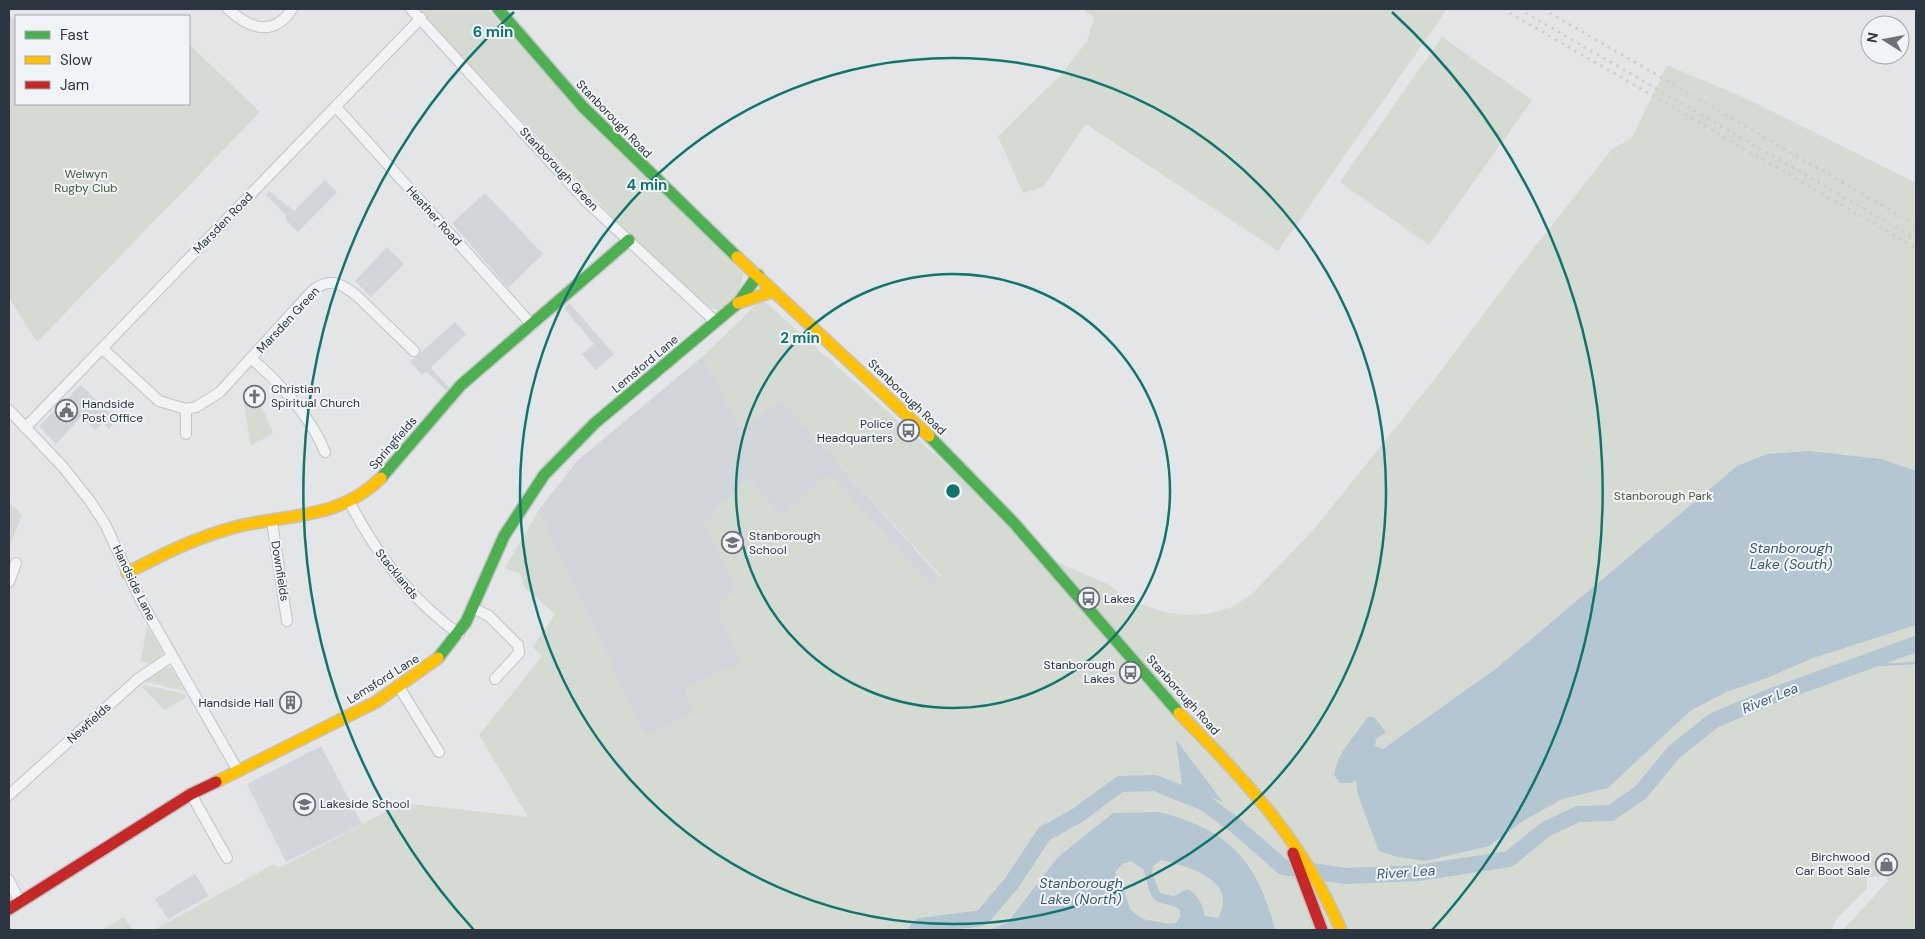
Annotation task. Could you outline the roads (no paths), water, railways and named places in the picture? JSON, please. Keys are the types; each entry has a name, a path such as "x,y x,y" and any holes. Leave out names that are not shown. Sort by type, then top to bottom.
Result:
{"street":[{"path":"228,9 244,22 259,27 282,21 292,9"},
{"name":"Stanborough Green","path":"411,9 585,200 716,322"},
{"name":"Stanborough Road","path":"498,9 554,75 629,155 862,372 995,502 1061,575 1152,682 1280,823 1301,857"},
{"name":"Marsden Road","path":"25,428 421,18"},
{"name":"Heather Road","path":"336,108 532,324"},
{"name":"Springfields","path":"127,573 197,539 252,523 272,522 325,513 349,502 376,483 453,394 629,240"},
{"name":"Lemsford Lane","path":"9,909 190,794 324,729 399,687 432,664 459,634 473,608 504,536 544,475 595,423 738,303 758,276"},
{"name":"Marsden Green","path":"186,409 207,401 220,392 311,292 322,283 331,282 346,287 414,352"},
{"name":"Lemsford Lane","path":"738,303 746,302 757,294 774,291"},
{"path":"103,349 150,395 171,406 186,409 186,434"},
{"path":"252,359 302,413 325,452"},
{"name":"Handside Lane","path":"9,410 62,467 90,501 104,524 127,573 172,656 238,771"},
{"name":"Stacklands","path":"349,502 367,535 385,562 415,597 459,634"},
{"name":"Downfields","path":"272,522 287,621"},
{"path":"9,582 16,563"},
{"path":"473,608 489,616 520,649 519,654 495,679"},
{"name":"Newfields","path":"9,795 138,679 172,656"},
{"path":"399,687 439,752"},
{"path":"190,794 227,858"},
{"path":"1301,857 1322,930"},
{"path":"1301,857 1329,899 1341,930"},
{"path":"9,880 20,903"}],"water":[{"name":"Stanborough Lake (South)","path":"1809,451 1881,459 1916,471 1916,625 1813,658 1767,678 1726,692 1690,711 1608,788 1562,799 1523,821 1489,846 1425,861 1398,857 1379,851 1358,795 1356,780 1351,783 1340,783 1334,775 1343,751 1368,717 1374,717 1386,732 1376,739 1375,746 1383,749 1497,668 1737,466 1767,454"},
{"path":"1176,740 1223,802 1182,785"},
{"name":"Stanborough Lake (North)","path":"1159,812 1204,828 1222,839 1237,852 1260,885 1275,930 990,930 1008,922 1058,857 1113,813","holes":["1161,860 1196,871 1208,877 1216,885 1222,894 1223,905 1218,918 1205,916 1200,901 1188,889 1174,896 1160,893 1152,873 1153,866","1131,861 1143,869 1150,893 1154,899 1180,910 1180,917 1176,923 1170,924 1142,919 1130,909 1124,890 1115,873 1122,864"]}],"waterway":[{"name":"River Lea","path":"917,930 921,926 982,918 1011,884 1044,834 1078,815 1120,784 1155,783 1205,803 1236,826 1283,867 1346,876 1418,873 1509,859 1546,829 1578,814 1611,813 1641,792 1674,752 1713,721 1769,697 1916,644"},
{"path":"1867,660 1881,665 1916,663"}],"railway":[{"path":"1503,9 1916,248"},
{"path":"1519,9 1916,239"},
{"path":"1543,9 1916,225"}],"place":[{"name":"Christian Spiritual Church","path":"255,396"},
{"name":"Handside Post Office","path":"66,411"},
{"name":"Police Headquarters","path":"909,431"},
{"name":"Stanborough School","path":"733,543"},
{"name":"Lakes","path":"1088,599"},
{"name":"Stanborough Lakes","path":"1131,672"},
{"name":"Handside Hall","path":"290,703"},
{"name":"Lakeside School","path":"304,804"},
{"name":"Birchwood Car Boot Sale","path":"1886,864"}],"park label":[{"name":"Welwyn Rugby Club","path":"86,181"},
{"name":"Stanborough Park","path":"1663,496"}]}
